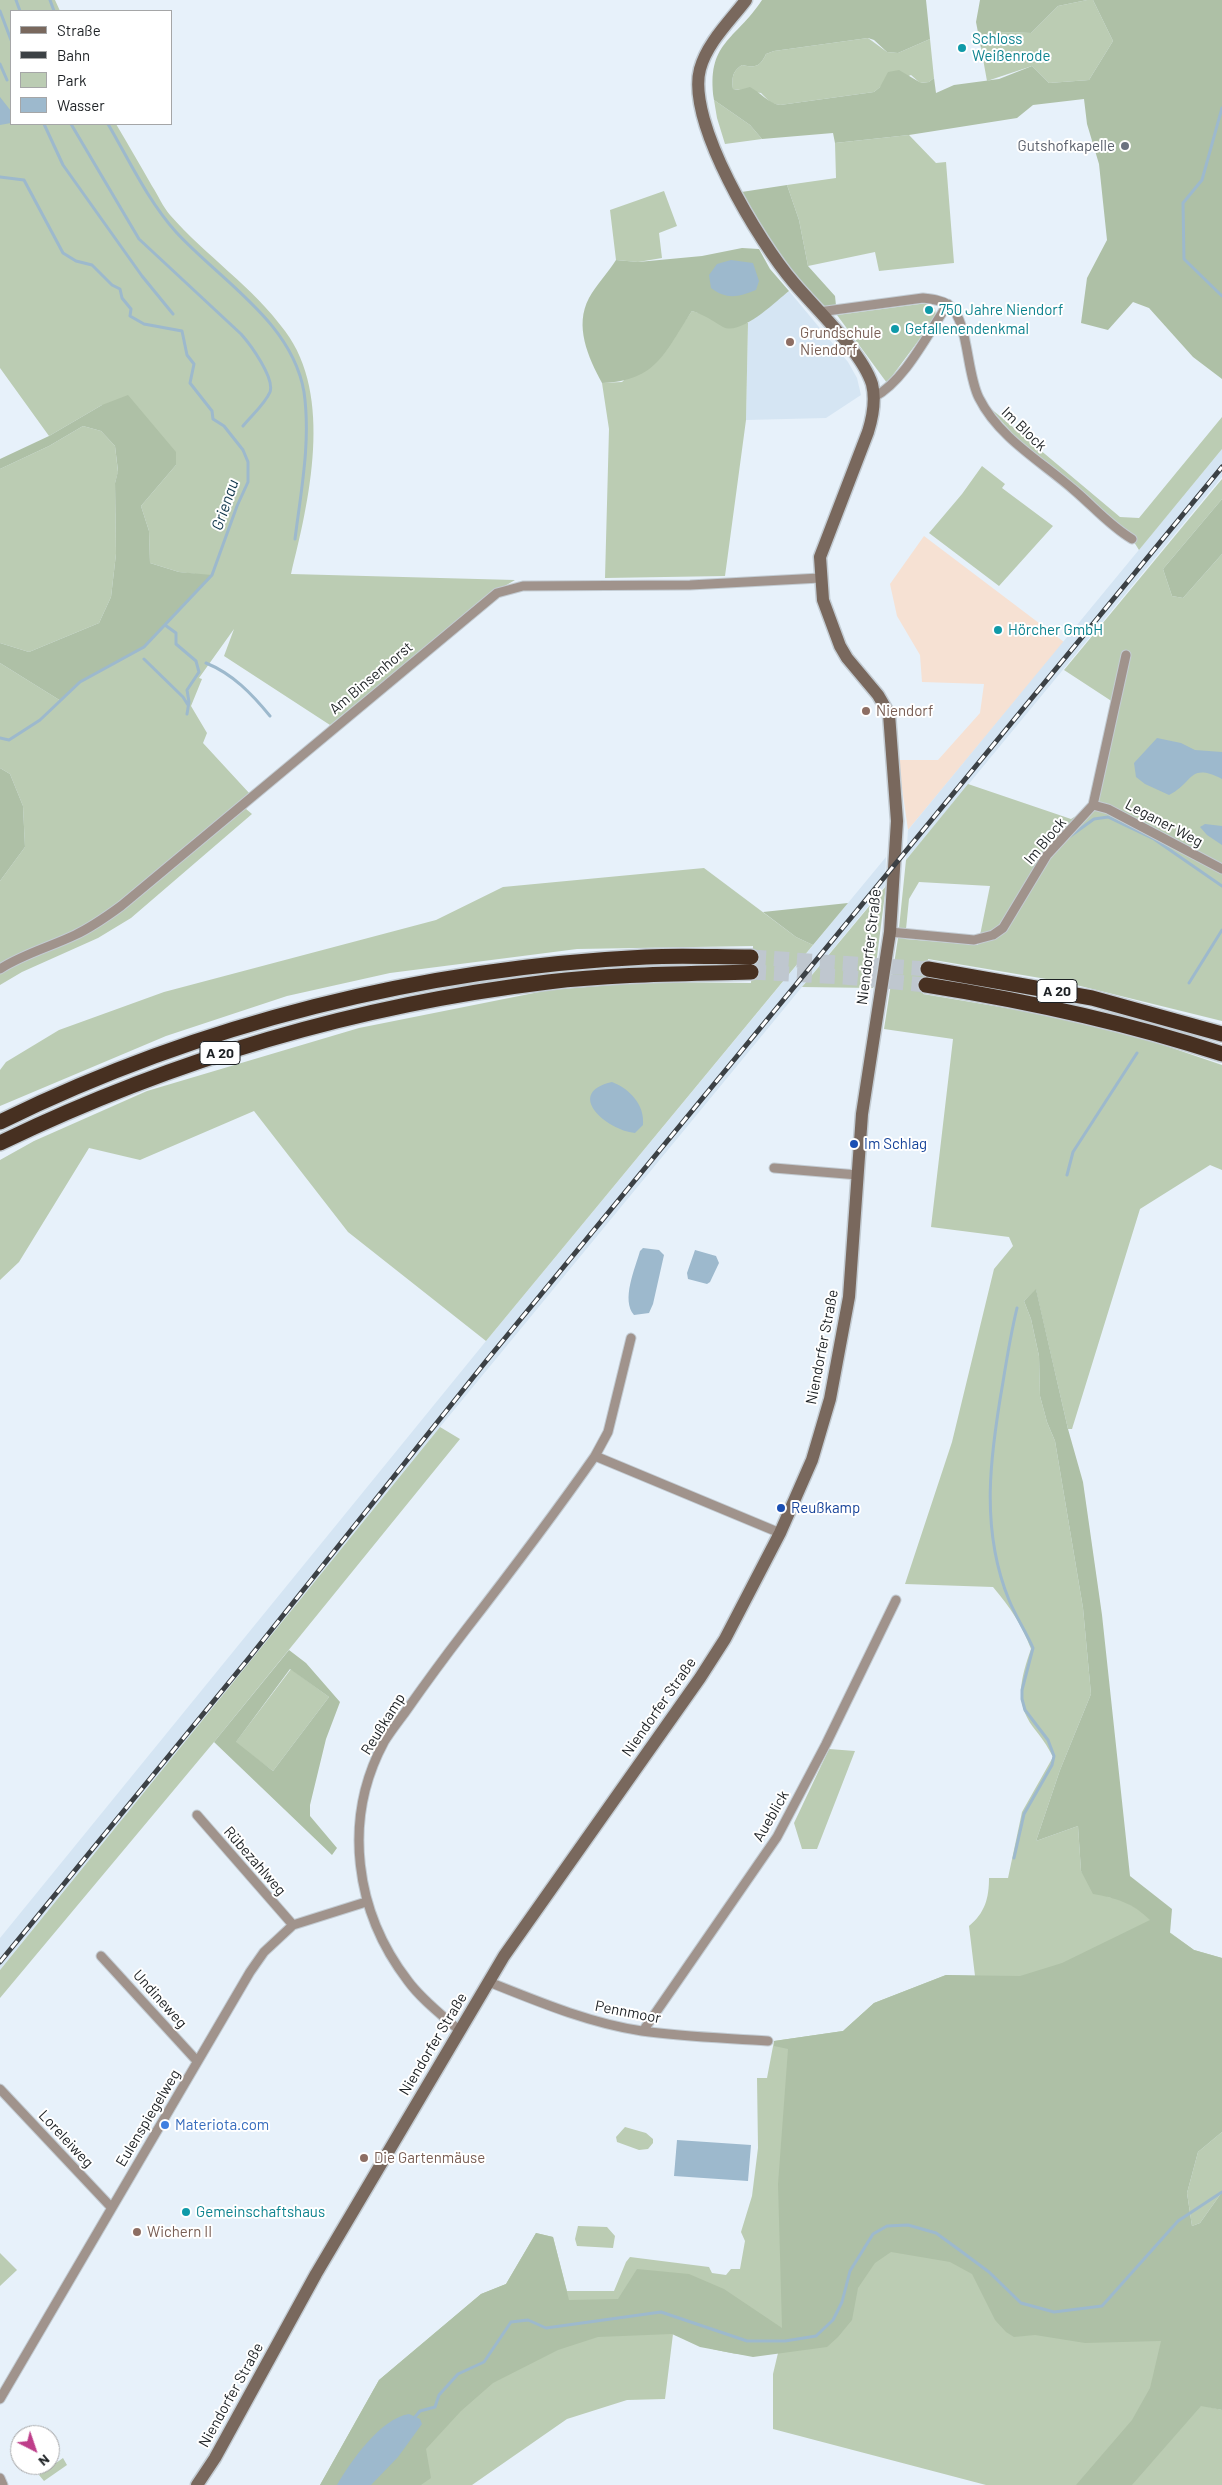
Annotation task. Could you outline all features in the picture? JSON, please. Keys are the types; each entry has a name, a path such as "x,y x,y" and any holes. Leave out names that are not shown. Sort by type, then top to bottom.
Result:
{"highway":[{"name":"A 20","path":"0,1122 53,1097 175,1049 292,1013 366,994 451,977 546,965 647,957 751,956"},
{"name":"A 20","path":"928,969 1092,998 1222,1034"},
{"name":"A 20","path":"0,1143 52,1118 164,1073 296,1030 369,1012 452,996 549,982 650,974 751,972"},
{"name":"A 20","path":"926,985 1087,1015 1168,1036 1222,1054"}],"main road":[{"path":"746,0 704,56 698,83 710,137 728,179 761,240 865,367 874,397"},
{"name":"Niendorfer Straße","path":"197,2485 215,2458 316,2274 504,1956 700,1678 725,1639 780,1533 812,1460 830,1399 849,1297 862,1114 890,932 896,854 897,821 889,714 878,695 846,658 823,600 820,578 820,557 868,432 873,415 874,397"}],"street":[{"path":"819,312 923,298 948,304 898,378 888,390 874,397"},
{"name":"Im Block","path":"948,304 954,311 960,324 973,386 990,414 1019,446 1075,491 1116,530 1132,539"},
{"name":"Am Binsenhorst","path":"0,970 29,954 75,935 97,923 121,906 497,593 523,586 690,585 820,578"},
{"path":"1093,805 1126,655"},
{"name":"Im Block","path":"890,932 974,940 993,935 1010,919 1047,855 1093,805"},
{"name":"Leganer Weg","path":"1093,805 1108,809 1222,869"},
{"path":"774,1168 858,1175"},
{"name":"Reußkamp","path":"460,2030 408,1982 386,1947 366,1902 357,1838 365,1794 373,1766 385,1740 425,1684 556,1512 595,1456 608,1432 631,1338"},
{"path":"595,1456 780,1533"},
{"name":"Aueblick","path":"644,2031 777,1837 826,1744 896,1600"},
{"name":"Rübezahlweg","path":"196,1815 293,1926"},
{"name":"Eulenspiegelweg","path":"0,2399 197,2061 264,1952 293,1926 366,1902"},
{"name":"Undineweg","path":"102,1956 197,2061"},
{"name":"Pennmoor","path":"489,1982 573,2014 644,2031 768,2041"},
{"name":"Loreleiweg","path":"0,2089 111,2207"},
{"path":"0,2478 3,2485"}],"shaded area":[{"name":"Grundschule Niendorf","path":"789,291 848,362 857,378 861,395 826,418 746,420 748,323"},
{"path":"1222,449 1222,477 906,860 908,830"},
{"path":"924,536 1064,642 908,830 898,760 938,760 980,713 984,684 922,682 920,655 897,616 890,584"},
{"path":"886,857 885,886 440,1427 0,1970 0,1938 486,1341"}],"green space":[{"path":"0,0 55,0 60,10 10,10 10,125 117,125 167,212 259,300 285,331 300,357 309,386 313,417 313,450 305,515 291,574 515,580 486,597 330,725 224,656 234,629 199,678 202,679 191,706 207,733 203,743 250,794 239,803 252,814 131,918 98,938 22,972 0,985 0,881 25,847 23,806 10,774 0,768 0,663 61,701 80,682 144,647 212,576 179,572 150,563 149,531 141,506 176,465 102,405 49,436 0,368"},
{"path":"762,0 926,0 930,39 898,53 887,52 874,40 868,38 774,51 766,54 762,62 757,66 742,65 736,70 733,78 733,89 739,90 750,87 768,100 780,105 874,92 880,87 888,72 899,70 921,83 929,82 934,78 936,93 954,85 999,79 1032,66 1049,83 1089,80 1113,41 1093,0 1222,0 1222,379 1193,357 1149,308 1133,302 1108,330 1081,323 1087,278 1107,240 1099,164 1087,124 1084,99 1033,105 1017,118 909,135 835,143 833,133 762,139 750,125 714,100 713,81 714,66 725,44"},
{"path":"980,0 1087,0 1058,6 1031,33 1000,32 981,48 976,22"},
{"path":"1093,0 1113,41 1089,80 1049,83 1032,66 987,81 981,48 1000,32 1031,33 1058,6"},
{"path":"868,38 887,52 898,53 930,39 934,78 929,82 920,83 911,75 880,87 874,92 780,105 771,103 761,93 733,89 733,78 736,70 742,65 757,66 762,62 766,54 774,51"},
{"path":"714,100 750,125 762,139 725,144"},
{"path":"909,135 936,163 946,162 954,263 879,271 875,252 808,266 799,220 787,185 836,178 835,143"},
{"path":"787,185 799,220 808,266 835,296 837,315 820,305 790,277 766,245 735,193"},
{"path":"664,191 677,226 659,233 662,258 638,262 616,260 610,210"},
{"path":"742,248 759,249 770,269 789,291 767,310 739,327 723,327 705,316 692,311 666,351 648,370 636,377 602,383 588,352 583,330 583,319 589,298 616,260 638,262 702,256"},
{"path":"927,303 935,308 936,317 887,383 837,315"},
{"path":"692,311 709,316 718,322 748,323 746,420 725,576 605,578 609,429 602,383 622,382 685,321"},
{"path":"128,395 176,452 176,465 141,506 149,531 150,563 179,572 212,575 144,647 80,682 61,701 0,663 0,643 29,652 99,623 111,597 116,554 115,483 118,471 115,446 101,431 83,426 49,446 0,469 0,459 49,436 102,405"},
{"path":"989,407 1120,517 1139,518 1222,417 1222,449 1139,550 1132,539 1021,443"},
{"path":"83,426 101,431 115,446 118,472 115,483 116,554 111,597 99,623 29,652 0,643 0,469 49,446"},
{"path":"982,466 1005,484 1002,488 1053,526 999,586 929,533 962,494"},
{"path":"1222,479 1222,499 1163,569 1172,596 1183,598 1222,554 1222,1021 1064,982 928,959 923,994 1102,1024 1222,1065 1222,1170 1210,1165 1140,1209 1072,1429 1068,1429 1036,1290 1024,1301 1031,1319 1039,1356 1040,1396 1047,1422 1055,1441 1083,1608 1091,1694 1060,1770 1036,1841 1078,1826 1081,1871 1108,1897 1119,1898 1138,1909 1194,1950 1222,1958 1180,2109 1201,2405 1222,2410 1222,2485 986,2485 773,2429 773,2374 778,2353 750,2355 724,2352 699,2345 673,2334 665,2399 627,2400 567,2419 472,2485 320,2485 379,2380 481,2294 506,2284 536,2233 553,2237 567,2291 614,2291 630,2257 709,2267 712,2273 726,2275 731,2269 740,2269 745,2241 741,2232 752,2196 758,2148 757,2078 767,2078 774,2041 843,2031 874,2003 946,1975 975,1976 969,1926 979,1916 985,1905 989,1878 1008,1878 1022,1812 1053,1757 1027,1717 1021,1699 1024,1670 1031,1649 1015,1616 993,1587 905,1584 952,1442 994,1269 1013,1246 1009,1237 931,1227 953,1039 884,1029 898,938 906,860 968,784 1071,819 1084,811 1101,790 1116,704 1064,670","holes":["919,882 990,886 978,945 905,939 909,899"]},
{"path":"1222,499 1222,554 1183,598 1172,596 1163,569"},
{"path":"0,768 10,774 23,806 25,847 0,881"},
{"path":"704,868 796,937 813,945 486,1341 348,1232 254,1111 140,1160 89,1148 19,1262 0,1280 0,1160 34,1141 147,1091 359,1028 549,990 650,982 751,983 753,946 577,949 390,973 287,996 166,1036 0,1106 0,1070 6,1062 59,1030 164,992 436,920 503,887"},
{"path":"886,886 873,988 802,987"},
{"path":"848,903 813,945 796,937 763,912"},
{"path":"1036,1289 1068,1429 1083,1482 1102,1615 1130,1876 1172,1909 1170,1933 1194,1950 1222,1958 1222,2132 1198,2152 1187,2193 1192,2226 1200,2223 1222,2192 1222,2410 1201,2406 1132,2485 1076,2485 1132,2420 1150,2388 1161,2341 1085,2343 1035,2335 1014,2337 1006,2332 995,2320 972,2274 950,2262 891,2252 875,2263 858,2288 852,2320 827,2347 753,2357 700,2347 672,2334 598,2337 558,2350 493,2383 461,2411 426,2449 431,2478 421,2485 320,2485 379,2380 481,2294 506,2284 536,2233 553,2237 569,2300 618,2299 637,2269 689,2274 724,2289 782,2328 778,2184 788,2049 774,2046 774,2041 843,2031 874,2003 946,1975 1020,1976 1062,1963 1150,1920 1131,1905 1109,1897 1093,1894 1081,1871 1078,1826 1036,1841 1060,1770 1091,1694 1083,1608 1055,1441 1047,1422 1040,1396 1039,1356 1031,1319 1024,1301"},
{"path":"440,1427 460,1439 214,1742 0,1998 0,1970"},
{"path":"289,1650 306,1663 340,1702 326,1739 310,1805 310,1816 337,1848 332,1855 214,1742","holes":["290,1669 329,1697 273,1771 236,1742"]},
{"path":"291,1669 329,1697 273,1771 235,1743"},
{"path":"829,1749 855,1751 817,1849 802,1849 794,1823"},
{"path":"625,2127 646,2133 653,2139 653,2143 648,2149 639,2150 617,2142 616,2137"},
{"path":"1222,2132 1222,2192 1200,2223 1192,2226 1187,2193 1198,2152"},
{"path":"578,2226 607,2227 615,2236 613,2248 577,2246 575,2239"},
{"path":"0,2253 17,2270 0,2286"},
{"path":"63,2458 67,2465 60,2470 60,2460"},
{"path":"39,2475 53,2475 44,2481"}],"water":[{"path":"0,97 10,110 10,123 0,125"},
{"path":"731,260 753,263 759,281 756,290 728,296 711,288 709,275 717,264"},
{"path":"1157,738 1181,743 1195,750 1222,752 1222,779 1211,774 1197,773 1169,795 1145,784 1136,777 1134,763"},
{"path":"1205,824 1222,826 1222,845 1207,835 1200,827"},
{"path":"612,1082 630,1093 639,1104 642,1111 643,1125 635,1133 612,1125 602,1118 591,1102 591,1094 598,1087"},
{"path":"643,1248 659,1250 664,1255 653,1304 649,1313 634,1315 630,1309 630,1284 640,1251"},
{"path":"695,1250 716,1256 719,1263 710,1282 707,1284 688,1279 687,1273"},
{"path":"677,2140 751,2145 748,2181 674,2176"},
{"path":"409,2414 420,2419 422,2424 398,2457 371,2485 337,2485 358,2453 377,2432 387,2424"}],"waterway":[{"path":"16,0 20,10"},
{"path":"50,0 54,10"},
{"path":"0,11 10,37"},
{"path":"0,64 7,80"},
{"path":"1222,108 1202,180 1183,203 1184,259 1222,296"},
{"path":"44,125 63,165 142,276 173,314"},
{"path":"72,125 139,239 241,334 261,362 269,378 270,392 243,426"},
{"path":"109,125 131,166 166,220 270,324 285,344 297,367 304,392 306,447 295,539"},
{"name":"Grienau","path":"0,177 24,180 63,253 76,261 92,265 112,285 120,289 122,298 131,309 130,316 144,324 182,331 187,355 194,364 190,383 212,411 213,419 224,426 243,450 248,462 248,482 237,506 212,575 144,647 80,682 40,720 9,740 0,738"},
{"path":"165,625 176,633 176,644 196,661 199,672 187,690 189,702 187,714"},
{"path":"144,659 183,697 188,705"},
{"path":"206,663 225,673 241,685 270,716"},
{"path":"1069,837 1094,819 1108,817 1154,839 1222,886"},
{"path":"1189,983 1222,930"},
{"path":"1067,1175 1073,1152 1137,1053"},
{"path":"1014,1858 1024,1814 1052,1765 1054,1756 1048,1740 1025,1710 1022,1699 1022,1690 1033,1648 1009,1600 1000,1573 991,1519 990,1492 994,1437 1017,1308"},
{"path":"415,2417 420,2411 435,2407 439,2395 458,2374 484,2362 511,2322 528,2320 546,2328 661,2312 747,2341 785,2341 816,2336 833,2320 842,2302 850,2271 873,2234 887,2226 908,2225 936,2233 989,2272 1021,2303 1054,2312 1102,2306 1178,2221 1222,2192"}],"tunnel":[{"path":"751,957 928,969"},
{"path":"751,972 844,977 926,985"}],"railway":[{"path":"0,1962 249,1658 487,1360 1222,467"}],"place":[{"name":"Schloss Weißenrode","path":"962,48"},
{"name":"Gutshofkapelle","path":"1125,146"},
{"name":"750 Jahre Niendorf","path":"929,310"},
{"name":"Gefallenendenkmal","path":"895,329"},
{"name":"Grundschule Niendorf","path":"790,342"},
{"name":"Hörcher GmbH","path":"998,630"},
{"name":"Niendorf","path":"866,711"},
{"name":"Im Schlag","path":"854,1144"},
{"name":"Reußkamp","path":"781,1508"},
{"name":"Materiota.com","path":"165,2125"},
{"name":"Die Gartenmäuse","path":"364,2158"},
{"name":"Gemeinschaftshaus","path":"186,2212"},
{"name":"Wichern II","path":"137,2232"}]}
